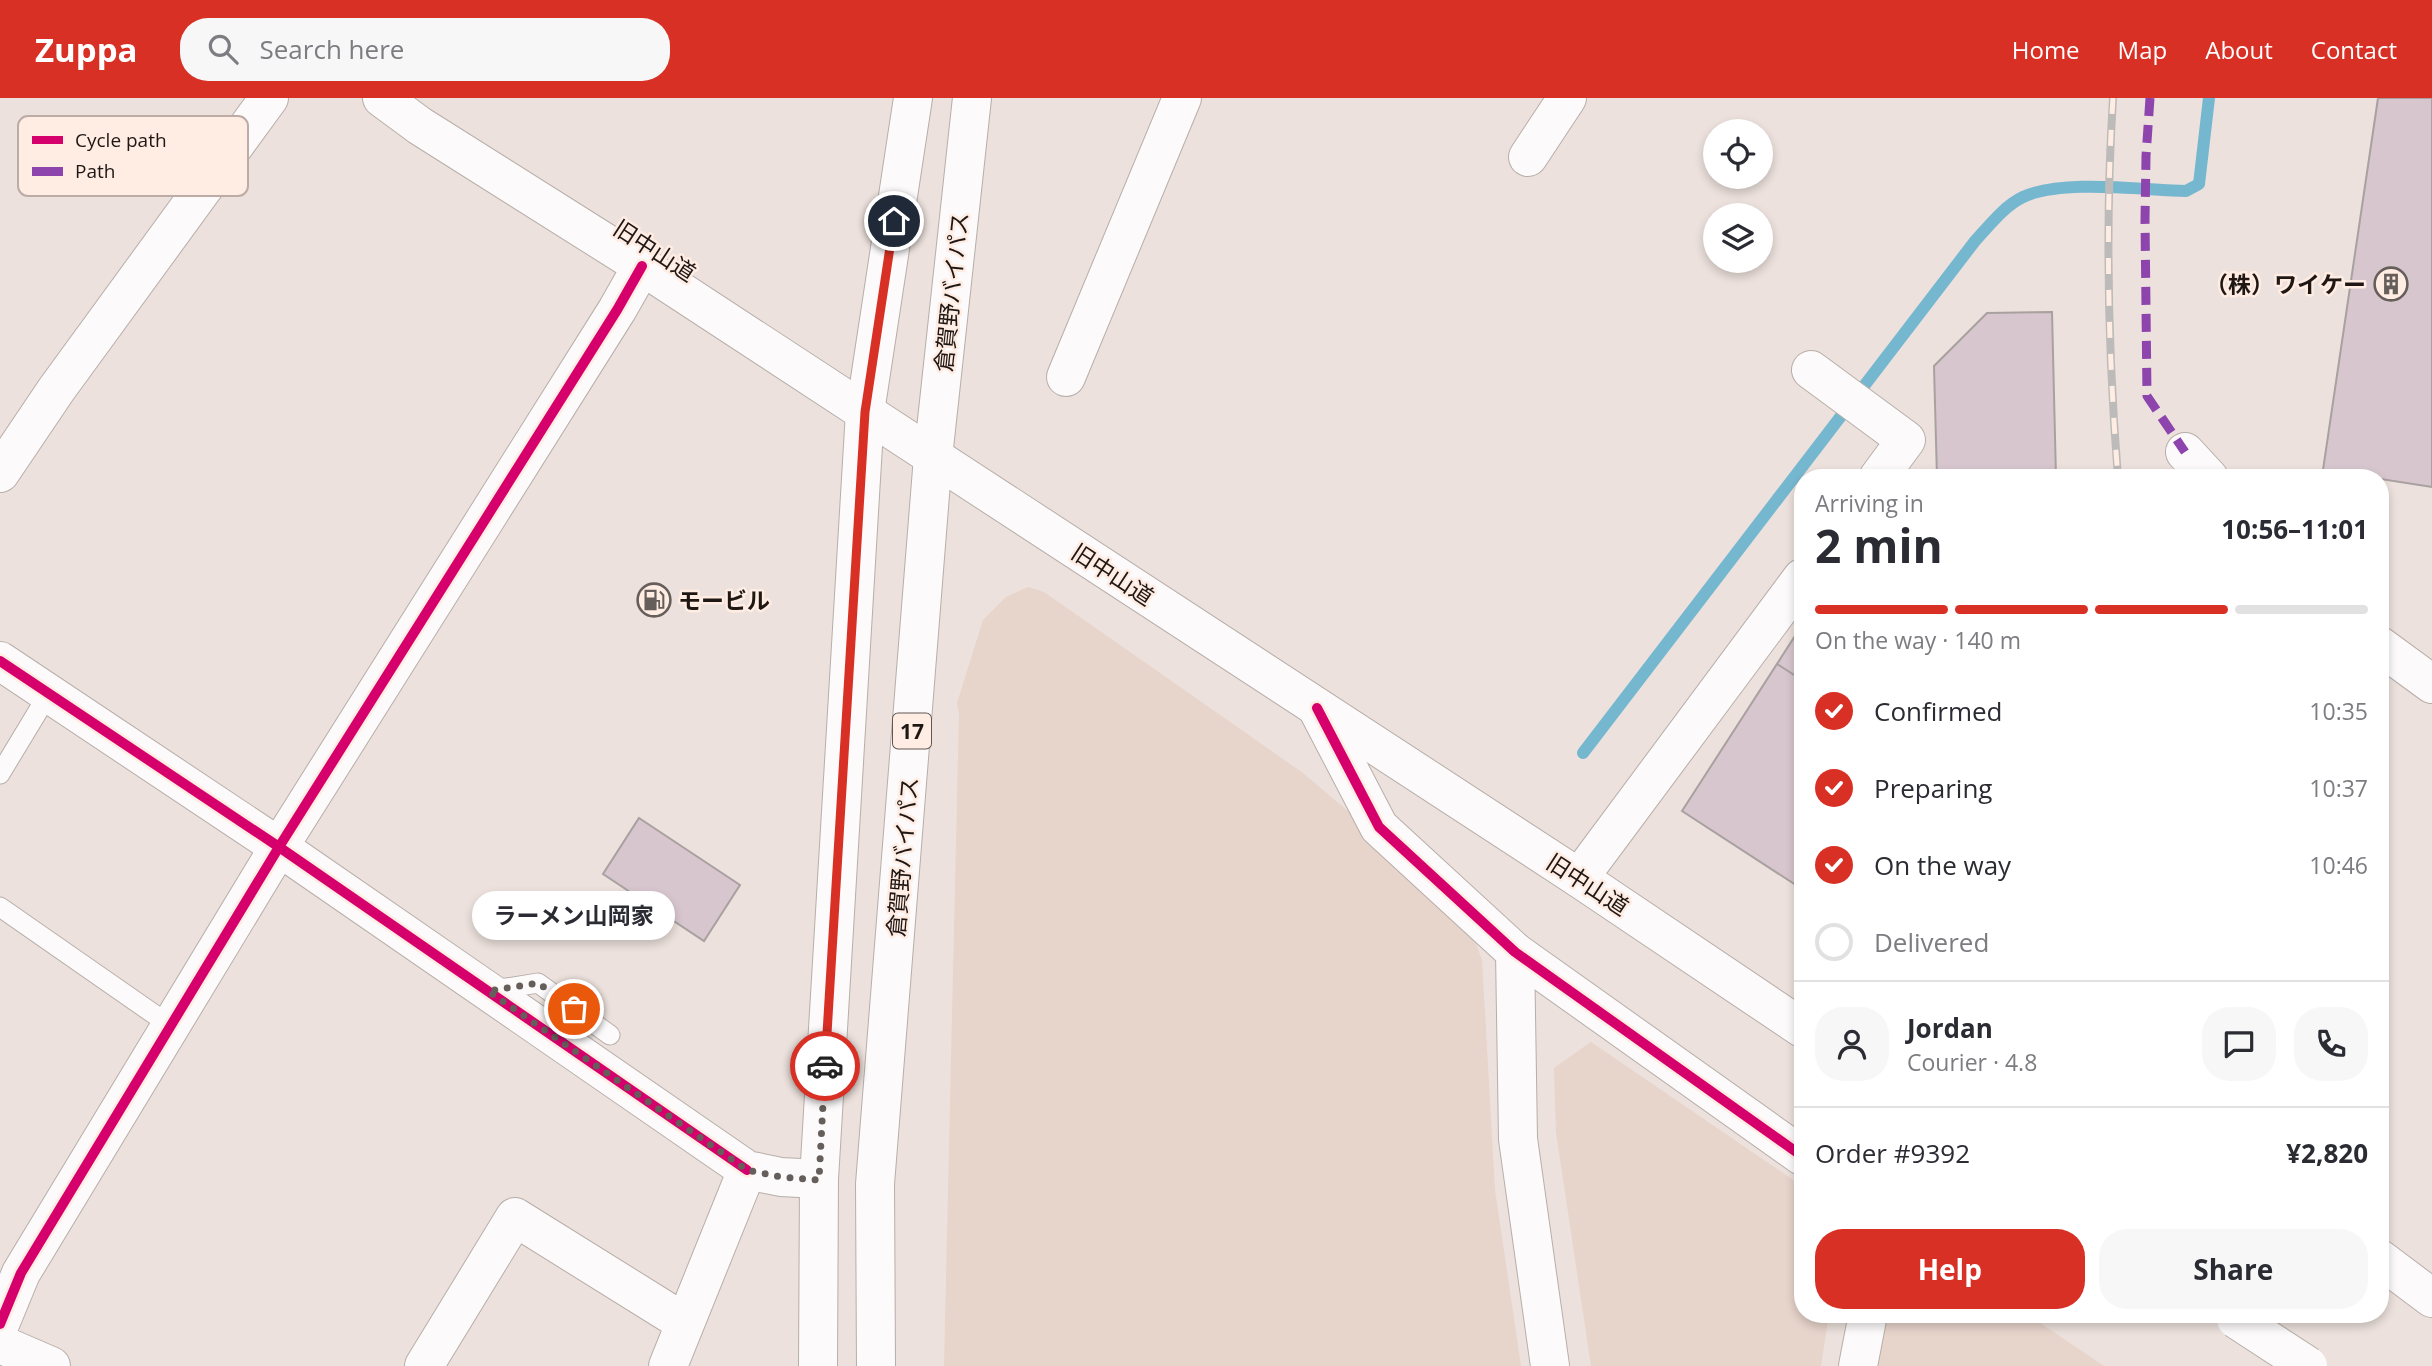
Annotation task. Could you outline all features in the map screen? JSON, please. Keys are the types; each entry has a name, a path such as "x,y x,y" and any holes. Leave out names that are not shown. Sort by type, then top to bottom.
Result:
{"main road":[{"path":"248,127 269,98"},
{"name":"旧中山道","path":"382,98 420,126 642,266 1579,878 1794,1023"},
{"path":"818,1366 819,1180 865,412 913,98"},
{"name":"倉賀野バイパス","path":"876,1366 875,1184 933,457 972,98"},
{"path":"1066,377 1182,98"},
{"path":"1528,157 1567,98"},
{"path":"0,473 56,390 198,196"},
{"path":"0,1324 22,1273 279,847 617,310 642,266"},
{"path":"1824,380 1906,440 1885,469"},
{"path":"1579,878 1794,589"},
{"path":"2389,653 2432,684"},
{"path":"0,661 279,847 747,1170 781,1177 819,1180"},
{"path":"1317,708 1379,827 1515,952 1794,1150"},
{"path":"1515,952 1518,1139 1550,1366"},
{"path":"668,1366 747,1170"},
{"path":"424,1366 515,1217 685,1323"},
{"path":"2389,1266 2432,1298"},
{"path":"1858,1366 1866,1323"},
{"path":"2241,1323 2308,1366"},
{"path":"0,1344 51,1366"}],"lane":[{"path":"0,774 49,693"},
{"path":"0,907 171,1026"},
{"path":"488,991 538,983 610,1035"}],"shaded area":[{"path":"1028,587 1044,592 1303,773 1370,830 1468,922 1482,960 1495,1190 1521,1366 944,1366 959,714 957,703 983,620 1006,597"},
{"path":"1591,1042 1794,1181 1794,1323 1828,1323 1821,1366 1591,1366 1556,1132 1554,1068"},
{"path":"1882,1323 2040,1323 2104,1366 1875,1366"}],"building":[{"name":"（株）ワイケー","path":"2378,98 2432,98 2432,487 2389,480 2389,469 2323,469"},
{"path":"2052,312 2056,469 1937,469 1934,366 1987,313"},
{"path":"1794,637 1794,675 1777,664"},
{"path":"1777,664 1794,675 1794,884 1682,811"},
{"path":"639,818 740,885 704,941 603,874"}],"waterway":[{"path":"1800,469 1975,241 2009,206 2023,197 2059,188 2186,191 2199,184 2209,98"},
{"path":"1583,753 1794,477"}],"railway":[{"path":"2113,98 2109,288 2117,469"},
{"path":"2264,1323 2278,1366"}],"marked path":[{"path":"2150,98 2145,220 2147,396 2185,452"}],"cycle path":[{"path":"0,1324 21,1273 279,847 617,310 642,266"},
{"path":"0,661 279,847 747,1170"},
{"path":"1317,708 1379,827 1515,952 1794,1150"}],"way so far":[{"path":"574,1009 538,983 488,991 747,1170 781,1177 819,1180 825,1066"}],"place":[{"name":"（株）ワイケー","path":"2391,284"},
{"name":"モービル","path":"654,600"},
{"name":"ラーメン山岡家","path":"574,1009"}],"route":[{"path":"825,1066 865,412 894,221"}]}
